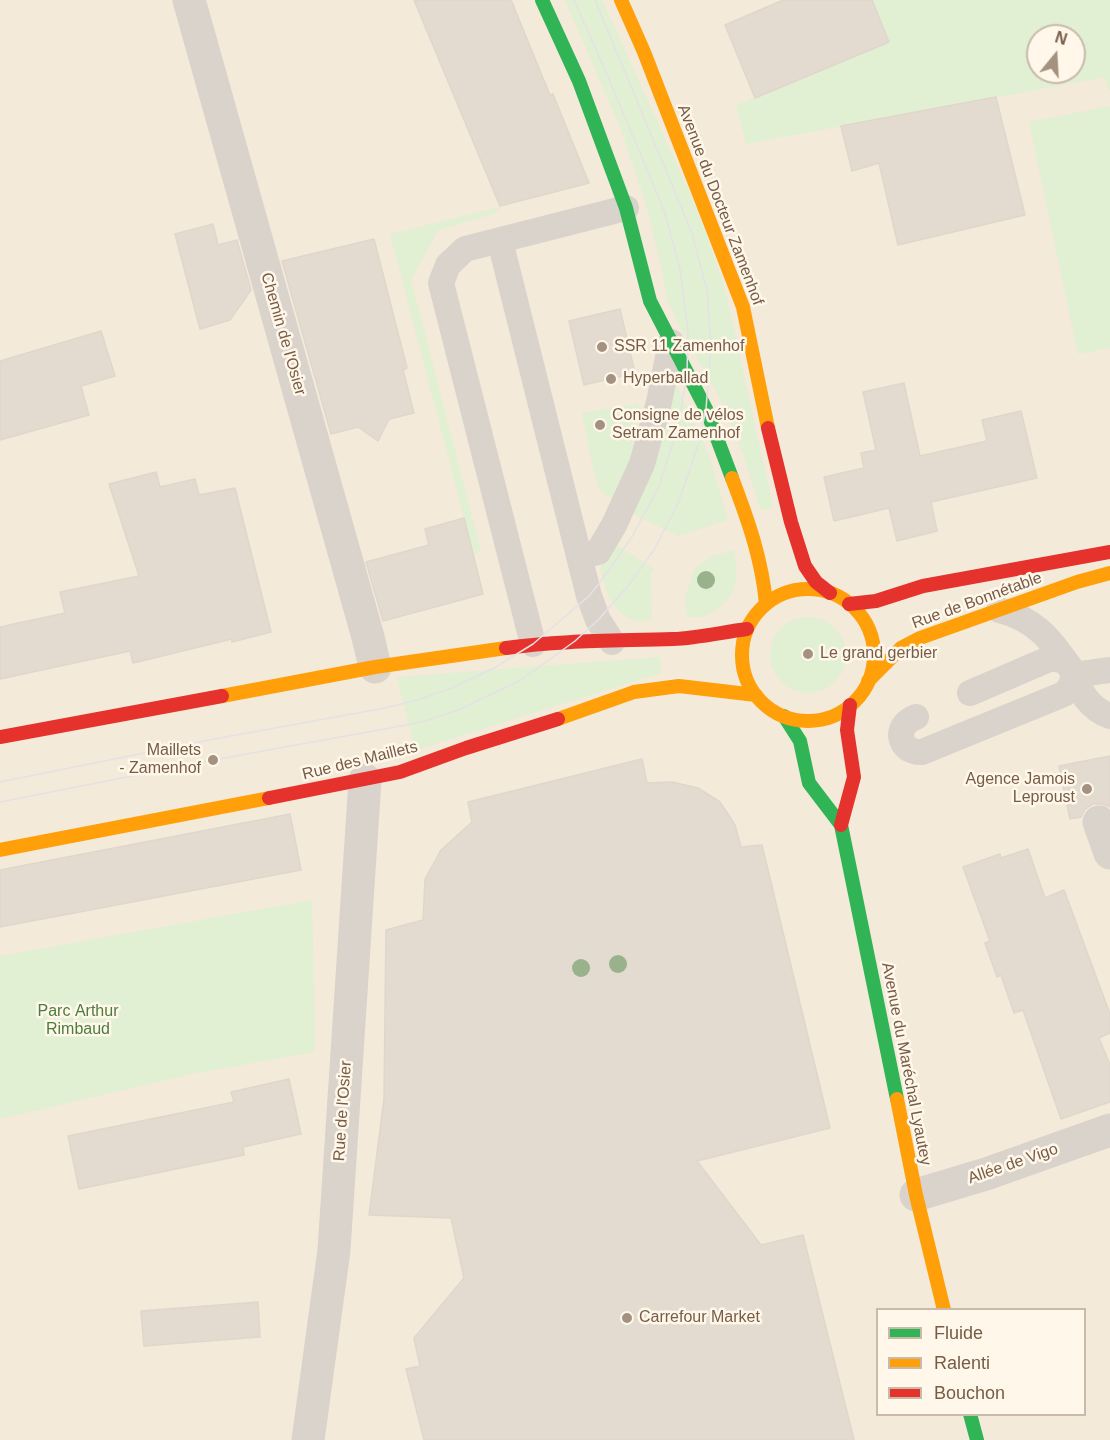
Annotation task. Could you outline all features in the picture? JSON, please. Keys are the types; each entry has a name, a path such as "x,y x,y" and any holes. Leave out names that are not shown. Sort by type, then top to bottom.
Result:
{"main road":[{"path":"542,0 579,81 626,208 650,301 706,409 752,532 764,579 766,604"},
{"name":"Avenue du Docteur Zamenhof","path":"621,0 644,52 743,307 768,429 791,522 805,566 816,582 830,593"},
{"name":"Rue de Bonnétable","path":"849,604 876,601 923,586 1110,552"},
{"name":"Rue de Bonnétable","path":"868,681 901,648 910,643 1077,582 1110,573"},
{"path":"810,589 830,593 849,604 864,620 873,643 873,665 861,693 850,705 832,716 821,719 801,720 772,710 750,686 743,666 742,646 747,629 756,614 766,604 784,593 797,590 810,589"},
{"path":"0,737 375,667 533,644 676,639 747,629"},
{"name":"Rue des Maillets","path":"0,850 400,772 634,692 679,686 756,695"},
{"name":"Avenue du Maréchal Lyautey","path":"841,825 854,777 847,730 850,705"},
{"name":"Avenue du Maréchal Lyautey","path":"784,716 800,741 809,783 841,825 916,1195 944,1308"},
{"path":"971,1416 977,1440"}],"street":[{"name":"Chemin de l'Osier","path":"189,0 375,667"},
{"name":"Rue de l'Osier","path":"308,1440 334,1250 365,780"},
{"path":"1099,822 1110,853"},
{"name":"Allée de Vigo","path":"916,1195 986,1174 1110,1130"}],"lane":[{"path":"533,644 441,283 448,265 465,249 626,208"},
{"path":"500,241 589,596 598,620 612,642"},
{"path":"579,557 598,552 614,525 642,464 659,402 671,342"},
{"path":"999,610 1023,618 1034,625 1053,644 1070,668 1077,685 1086,698 1098,710 1110,716"},
{"path":"970,693 1049,660 1060,659 1067,663 1078,681 1089,689 1100,694 1110,693"},
{"path":"1070,668 1081,674 1110,670"},
{"path":"916,717 904,726 901,737 906,747 922,752 1064,694 1072,684 1073,676 1070,668"}],"shaded area":[{"path":"0,0 1110,0 1110,1440 0,1440"}],"green space":[{"path":"565,0 602,0 699,214 725,289 773,507 761,511 743,454 725,408 667,299 646,204 621,129"},
{"path":"872,0 1110,0 1110,90 1108,90 1105,77 1086,81 1086,24 1026,24 1026,84 1067,84 746,144 736,105 889,42"},
{"path":"1110,106 1110,348 1078,354 1029,122"},
{"path":"500,207 493,214 438,230 411,280 481,551 474,556 390,234"},
{"path":"674,380 708,452 728,520 678,536 633,514 654,469"},
{"path":"639,403 631,461 613,499 600,491 582,413"},
{"path":"615,544 654,569 651,574 652,620 633,620 625,616 610,598 600,568"},
{"path":"734,550 736,576 731,595 712,612 701,617 687,617 685,599 694,570 710,557"},
{"path":"801,617 815,617 829,623 840,634 846,648 843,670 835,682 815,693 801,693 787,687 776,676 770,662 770,648 776,634 787,623"},
{"path":"660,657 661,673 415,750 397,677"},
{"name":"Parc Arthur Rimbaud","path":"312,900 315,1052 196,1073 0,1119 0,956"}],"building":[{"path":"414,0 511,0 589,183 500,206"},
{"path":"783,0 872,0 889,42 755,98 725,25"},
{"path":"996,97 1025,215 898,245 879,163 852,171 841,126"},
{"path":"213,224 218,245 237,240 251,290 230,320 200,329 175,234"},
{"path":"374,239 407,368 403,370 414,413 389,419 378,441 358,427 331,434 282,261"},
{"name":"SSR 11 Zamenhof","path":"620,309 635,373 584,385 569,321"},
{"path":"101,331 115,376 81,386 89,415 0,440 0,361"},
{"path":"904,383 920,456 987,441 982,420 1021,411 1037,478 931,502 937,531 897,541 889,508 834,521 824,477 864,468 861,453 876,450 863,392"},
{"path":"156,472 160,487 195,479 199,495 235,488 271,632 133,663 130,651 0,679 0,627 65,613 60,592 139,576 109,484"},
{"path":"464,518 483,594 383,621 366,562 429,545 425,529"},
{"name":"Agence Jamois Leproust","path":"1110,756 1110,807 1093,804 1085,809 1081,817 1070,819 1059,766"},
{"path":"642,759 647,783 672,782 698,788 720,802 735,825 741,847 762,845 830,1128 697,1161 761,1245 803,1235 854,1440 424,1440 406,1369 420,1366 414,1338 464,1278 451,1218 369,1215 384,1099 386,930 423,920 425,879 441,850 472,822 468,802"},
{"path":"290,814 301,870 0,927 0,870"},
{"path":"1028,849 1045,898 1064,890 1110,1014 1110,1033 1099,1038 1110,1065 1110,1102 1061,1119 1023,1010 1014,1013 1001,975 997,977 985,943 990,941 963,867 1000,854 1001,858"},
{"path":"289,1079 301,1134 243,1147 244,1155 79,1189 68,1136 234,1102 231,1092"},
{"path":"258,1302 260,1337 144,1346 141,1311"}],"tram line":[{"path":"0,782 385,708 421,699 454,687 494,668 533,644 589,596 601,581 632,537 659,486 678,427 687,373 688,330 680,269 664,210 574,0"},
{"path":"0,802 426,721 458,710 521,680 575,641 598,620 628,586 654,550 679,501 699,442 706,409 711,345 707,291 692,233 595,0"}],"traffic: fast":[{"path":"542,0 579,81 626,208 650,301 706,409 732,478"},
{"path":"784,716 800,741 809,783 841,825 897,1099"},
{"path":"971,1416 977,1440"}],"traffic: slow":[{"path":"621,0 644,52 743,307 768,428"},
{"path":"732,478 758,555 766,604"},
{"path":"868,681 901,648 920,638 1077,582 1110,573"},
{"path":"808,589 833,594 854,609 869,630 874,655 869,680 854,701 833,716 808,721 783,716 762,701 747,680 742,655 747,630 762,609 783,594 808,589"},
{"path":"222,696 375,667 506,648"},
{"path":"558,719 634,692 679,686 756,695"},
{"path":"0,850 269,798"},
{"path":"897,1099 916,1195 944,1308"}],"traffic: jam":[{"path":"768,428 791,522 805,566 816,582 830,593"},
{"path":"849,604 876,601 923,586 1110,552"},
{"path":"506,648 569,642 682,638 747,629"},
{"path":"0,737 222,696"},
{"path":"841,825 854,777 847,730 850,705"},
{"path":"269,798 400,772 558,719"}],"place":[{"name":"SSR 11 Zamenhof","path":"602,347"},
{"name":"Hyperballad","path":"611,379"},
{"name":"Consigne de vélos Setram Zamenhof","path":"600,425"},
{"name":"Le grand gerbier","path":"808,654"},
{"name":"Maillets - Zamenhof","path":"213,760"},
{"name":"Agence Jamois Leproust","path":"1087,789"},
{"name":"Carrefour Market","path":"627,1318"}]}
